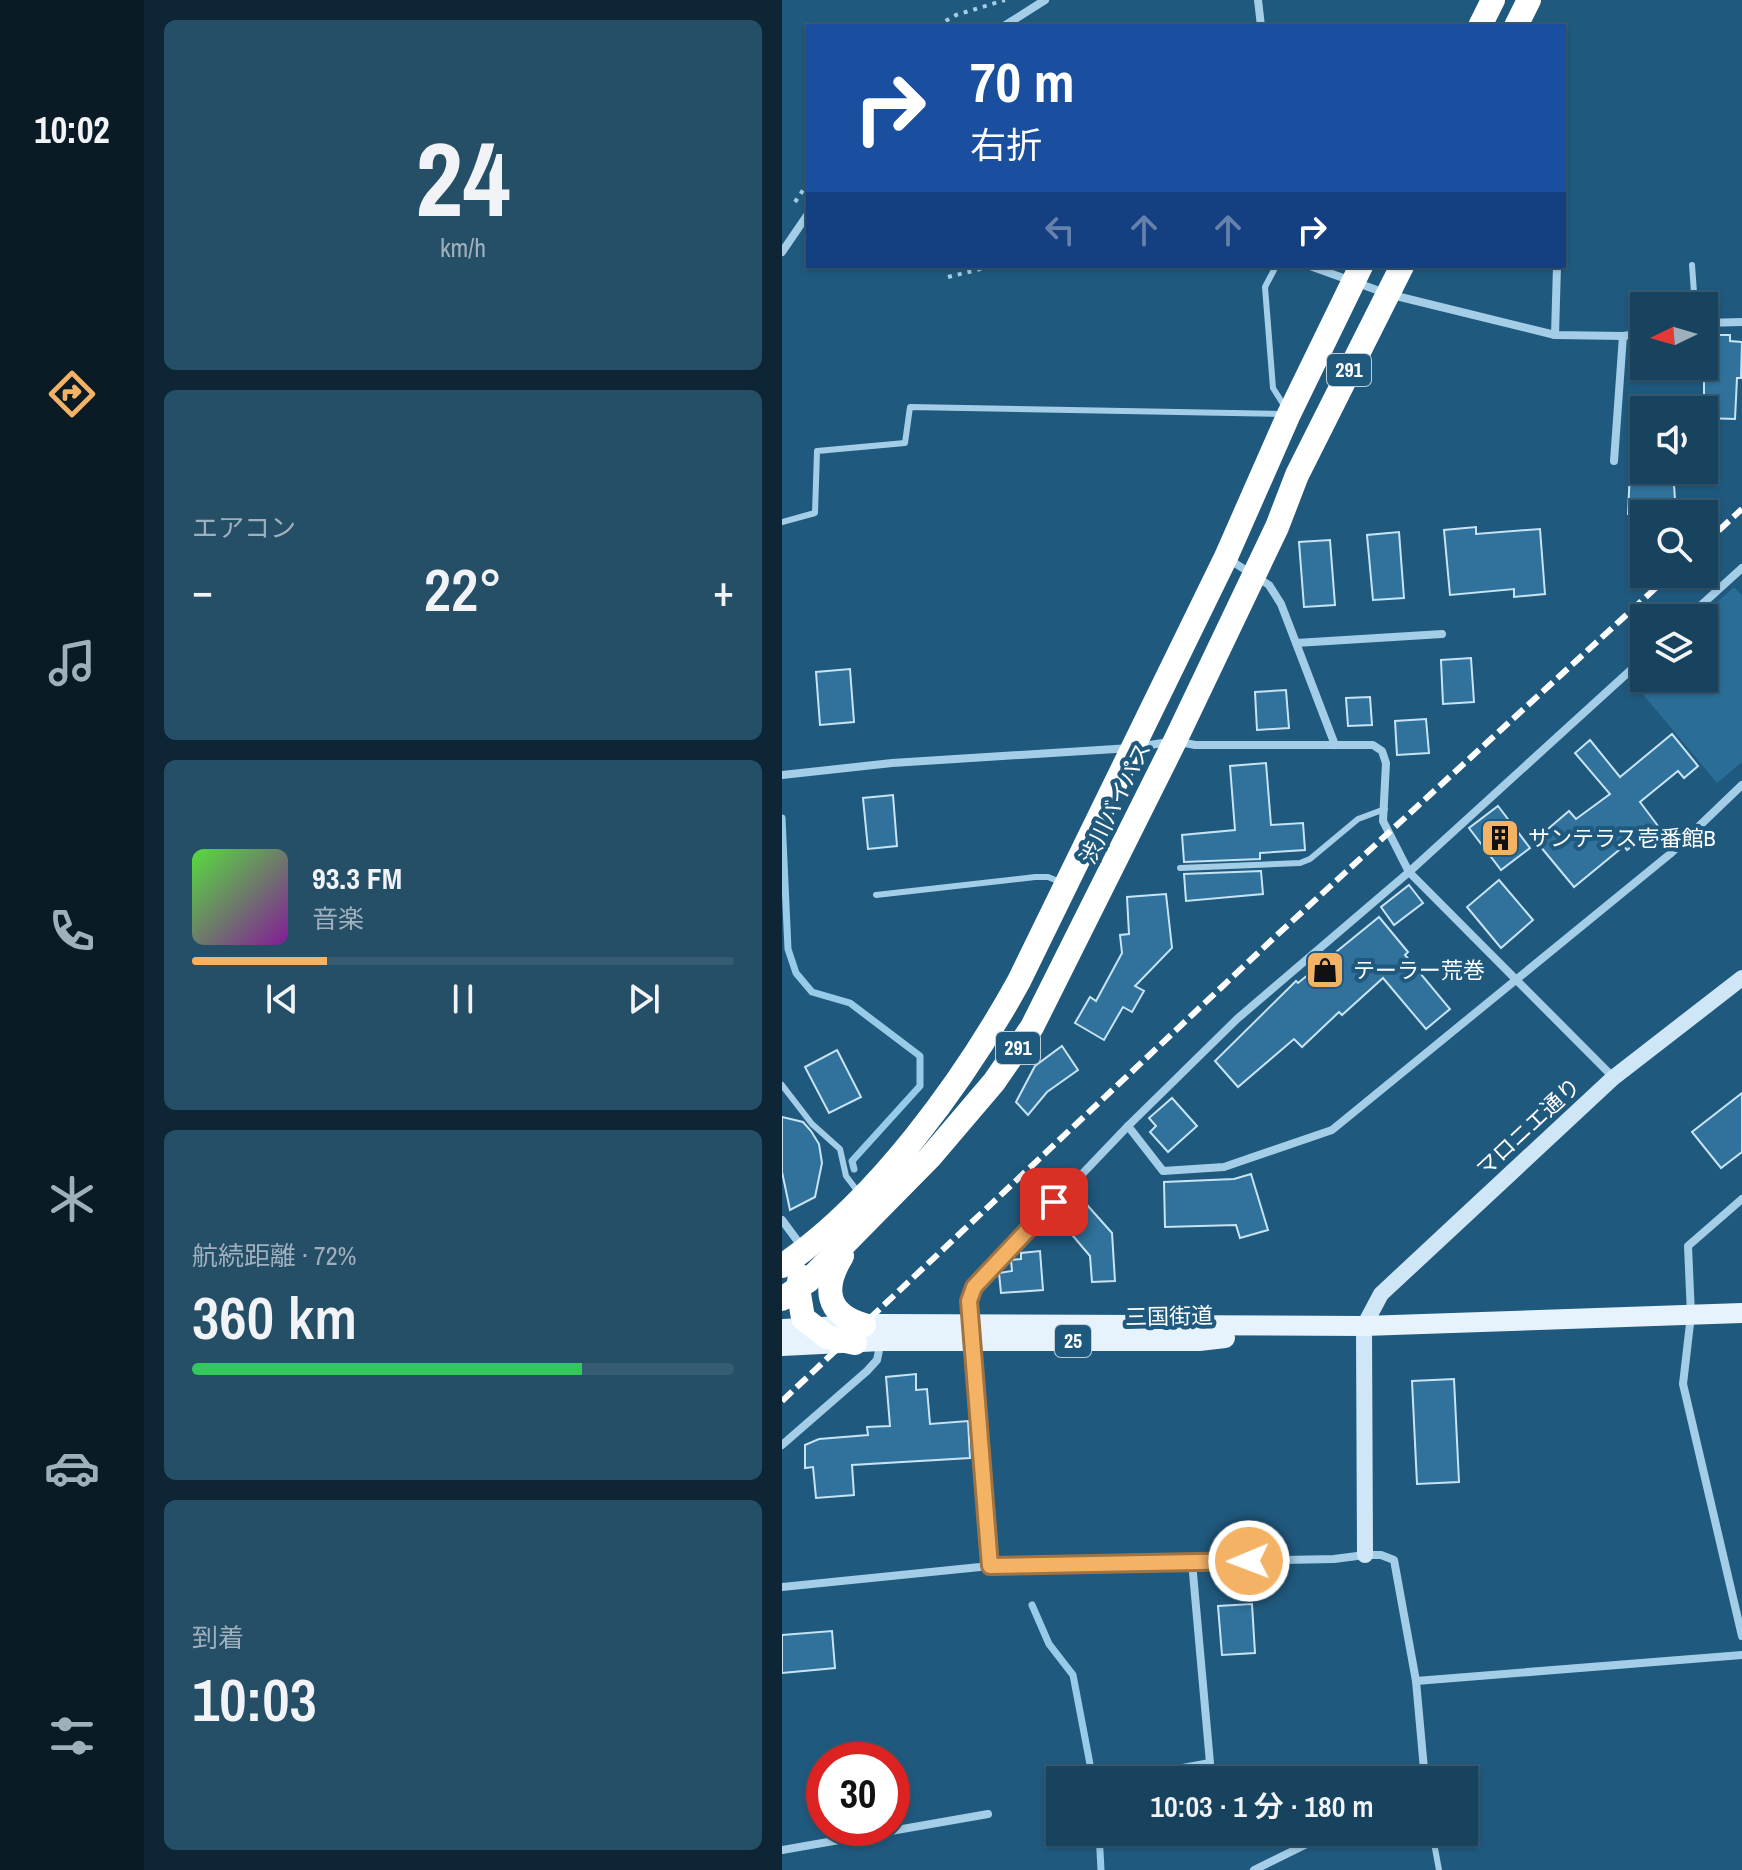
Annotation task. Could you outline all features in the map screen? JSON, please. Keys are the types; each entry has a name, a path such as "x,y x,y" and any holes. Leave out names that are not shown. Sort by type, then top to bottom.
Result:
{"highway":[{"path":"1481,24 1493,0"},
{"path":"1517,24 1529,0"},
{"name":"渋川バイパス","path":"790,1294 853,1237 931,1156 994,1082 1032,1027 1175,741 1277,527 1297,475 1401,268"},
{"name":"渋川バイパス","path":"782,1266 805,1251 895,1161 975,1055 1019,981 1226,557 1289,414 1358,274"},
{"path":"853,1237 831,1276 830,1297 844,1317 870,1333"},
{"path":"805,1251 790,1294 803,1318 827,1337 870,1333"}],"main road":[{"name":"三国街道","path":"782,1346 870,1333 974,1332 1199,1341 1364,1326 1742,1313"},
{"path":"782,1329 814,1328"}],"street":[{"path":"1008,24 1045,0"},
{"path":"1258,0 1261,24"},
{"path":"782,252 806,217"},
{"path":"1322,268 1358,274 1388,294 1555,335 1630,335"},
{"path":"1555,335 1557,268"},
{"path":"1718,323 1742,322"},
{"path":"1614,461 1623,336"},
{"path":"1226,557 1269,585 1281,604 1335,745"},
{"path":"1703,604 1740,573"},
{"path":"1296,643 1442,634"},
{"path":"974,1332 969,1301 974,1287 1128,1126 1237,1019 1409,872 1630,671"},
{"path":"782,775 892,763 1131,748 1175,741 1195,745 1373,745 1382,751 1386,763 1383,821 1409,872 1613,1078"},
{"path":"1128,1126 1163,1171 1224,1167 1332,1130 1670,854 1742,785"},
{"name":"マロニエ通り","path":"1364,1326 1381,1294 1613,1078 1742,978"},
{"path":"1742,1199 1688,1246 1691,1315 1683,1384 1742,1636"},
{"path":"782,1220 805,1251"},
{"path":"1364,1326 1365,1555"},
{"path":"782,1445 877,1360 870,1333"},
{"path":"782,1587 990,1566 1334,1559 1381,1555 1394,1560 1416,1681 1424,1766"},
{"path":"1192,1562 1210,1763 1194,1766"},
{"path":"1416,1681 1742,1655"},
{"path":"782,1850 988,1814"},
{"path":"1254,1870 1303,1846"}],"lane":[{"path":"1692,265 1694,292"},
{"path":"1275,268 1265,287 1273,388 1289,414"},
{"path":"782,522 815,513 817,451 905,443 910,407 1289,414"},
{"path":"1180,868 1300,863 1310,859 1358,819 1385,809"},
{"path":"876,895 1035,877 1048,877 1066,884"},
{"path":"782,1085 812,1124 840,1149 850,1184 861,1196"},
{"path":"974,1332 990,1566"},
{"path":"1435,1846 1439,1870"}],"path":[{"path":"940,24 956,15 1005,0"},
{"path":"948,277 985,268"}],"shaded area":[{"path":"1734,587 1742,596 1742,762 1717,783 1641,692 1718,692 1718,604 1715,604"}],"building":[{"path":"1718,335 1730,335 1730,341 1742,342 1735,419 1718,418 1718,396 1704,396 1704,380 1718,380"},
{"path":"1630,470 1630,484 1674,484 1675,500 1630,500 1628,514"},
{"path":"1476,527 1476,534 1540,529 1545,594 1514,597 1514,589 1450,595 1444,530"},
{"path":"1399,532 1404,598 1373,600 1367,535"},
{"path":"1330,540 1335,605 1304,607 1299,542"},
{"path":"1471,658 1474,702 1443,704 1441,660"},
{"path":"850,669 854,722 820,725 816,672"},
{"path":"1286,690 1289,728 1257,730 1255,692"},
{"path":"1370,697 1372,725 1348,726 1346,698"},
{"path":"1426,719 1429,753 1397,755 1395,721"},
{"path":"1672,734 1698,766 1684,778 1678,771 1640,802 1658,826 1627,850 1624,846 1574,887 1535,840 1569,811 1576,819 1610,794 1575,753 1590,740 1620,777"},
{"path":"1266,763 1271,825 1303,823 1305,850 1260,853 1260,859 1184,862 1182,835 1235,830 1230,766"},
{"path":"893,795 897,846 868,849 863,798"},
{"name":"サンテラス壱番館B","path":"1498,806 1530,848 1501,870 1469,828"},
{"path":"1261,871 1263,894 1186,901 1184,874"},
{"path":"1499,880 1533,920 1501,948 1467,907"},
{"path":"1409,885 1423,903 1394,925 1381,907"},
{"path":"1166,894 1172,948 1135,986 1144,991 1132,1012 1123,1007 1104,1040 1075,1023 1090,997 1096,1001 1122,953 1120,935 1129,934 1127,897"},
{"path":"1379,917 1408,952 1405,955 1450,1009 1426,1029 1383,978 1342,1015 1339,1012 1302,1047 1294,1039 1238,1087 1215,1061 1296,981 1298,983"},
{"path":"1062,1046 1078,1070 1047,1092 1028,1115 1016,1102 1035,1066"},
{"path":"837,1050 861,1097 829,1113 805,1067"},
{"path":"1742,1093 1742,1152 1721,1168 1692,1132"},
{"path":"1172,1098 1197,1126 1168,1152 1150,1132 1156,1126 1149,1118"},
{"path":"782,1117 803,1122 811,1131 819,1144 822,1163 815,1197 790,1210 782,1172"},
{"path":"1251,1174 1268,1230 1240,1238 1236,1225 1165,1227 1164,1182 1234,1179"},
{"path":"1080,1197 1112,1233 1115,1281 1092,1282 1090,1256 1057,1217"},
{"path":"1040,1251 1043,1290 1001,1293 999,1273 1012,1271 1011,1260 1021,1259 1021,1253"},
{"path":"916,1374 916,1390 927,1389 930,1424 968,1421 970,1458 852,1465 854,1495 816,1498 813,1467 805,1468 805,1445 819,1439 868,1435 867,1427 890,1426 886,1377"},
{"path":"1454,1379 1459,1482 1417,1484 1412,1381"},
{"path":"1252,1604 1255,1653 1222,1655 1218,1606"},
{"path":"832,1631 835,1668 782,1673 782,1635"}],"waterway":[{"path":"782,818 788,949 796,973 812,992 850,1003 920,1056 920,1086 852,1161 854,1169"},
{"path":"1032,1605 1049,1644 1073,1675 1090,1766"},
{"path":"1100,1846 1101,1870"}],"railway":[{"path":"1718,531 1742,509"},
{"path":"782,1401 1277,935 1656,588"}],"place":[{"name":"サンテラス壱番館B","path":"1500,838"},
{"name":"テーラー荒巻","path":"1325,970"}],"route":[{"path":"1054,1202 974,1287 969,1301 990,1566 1249,1561"}]}
